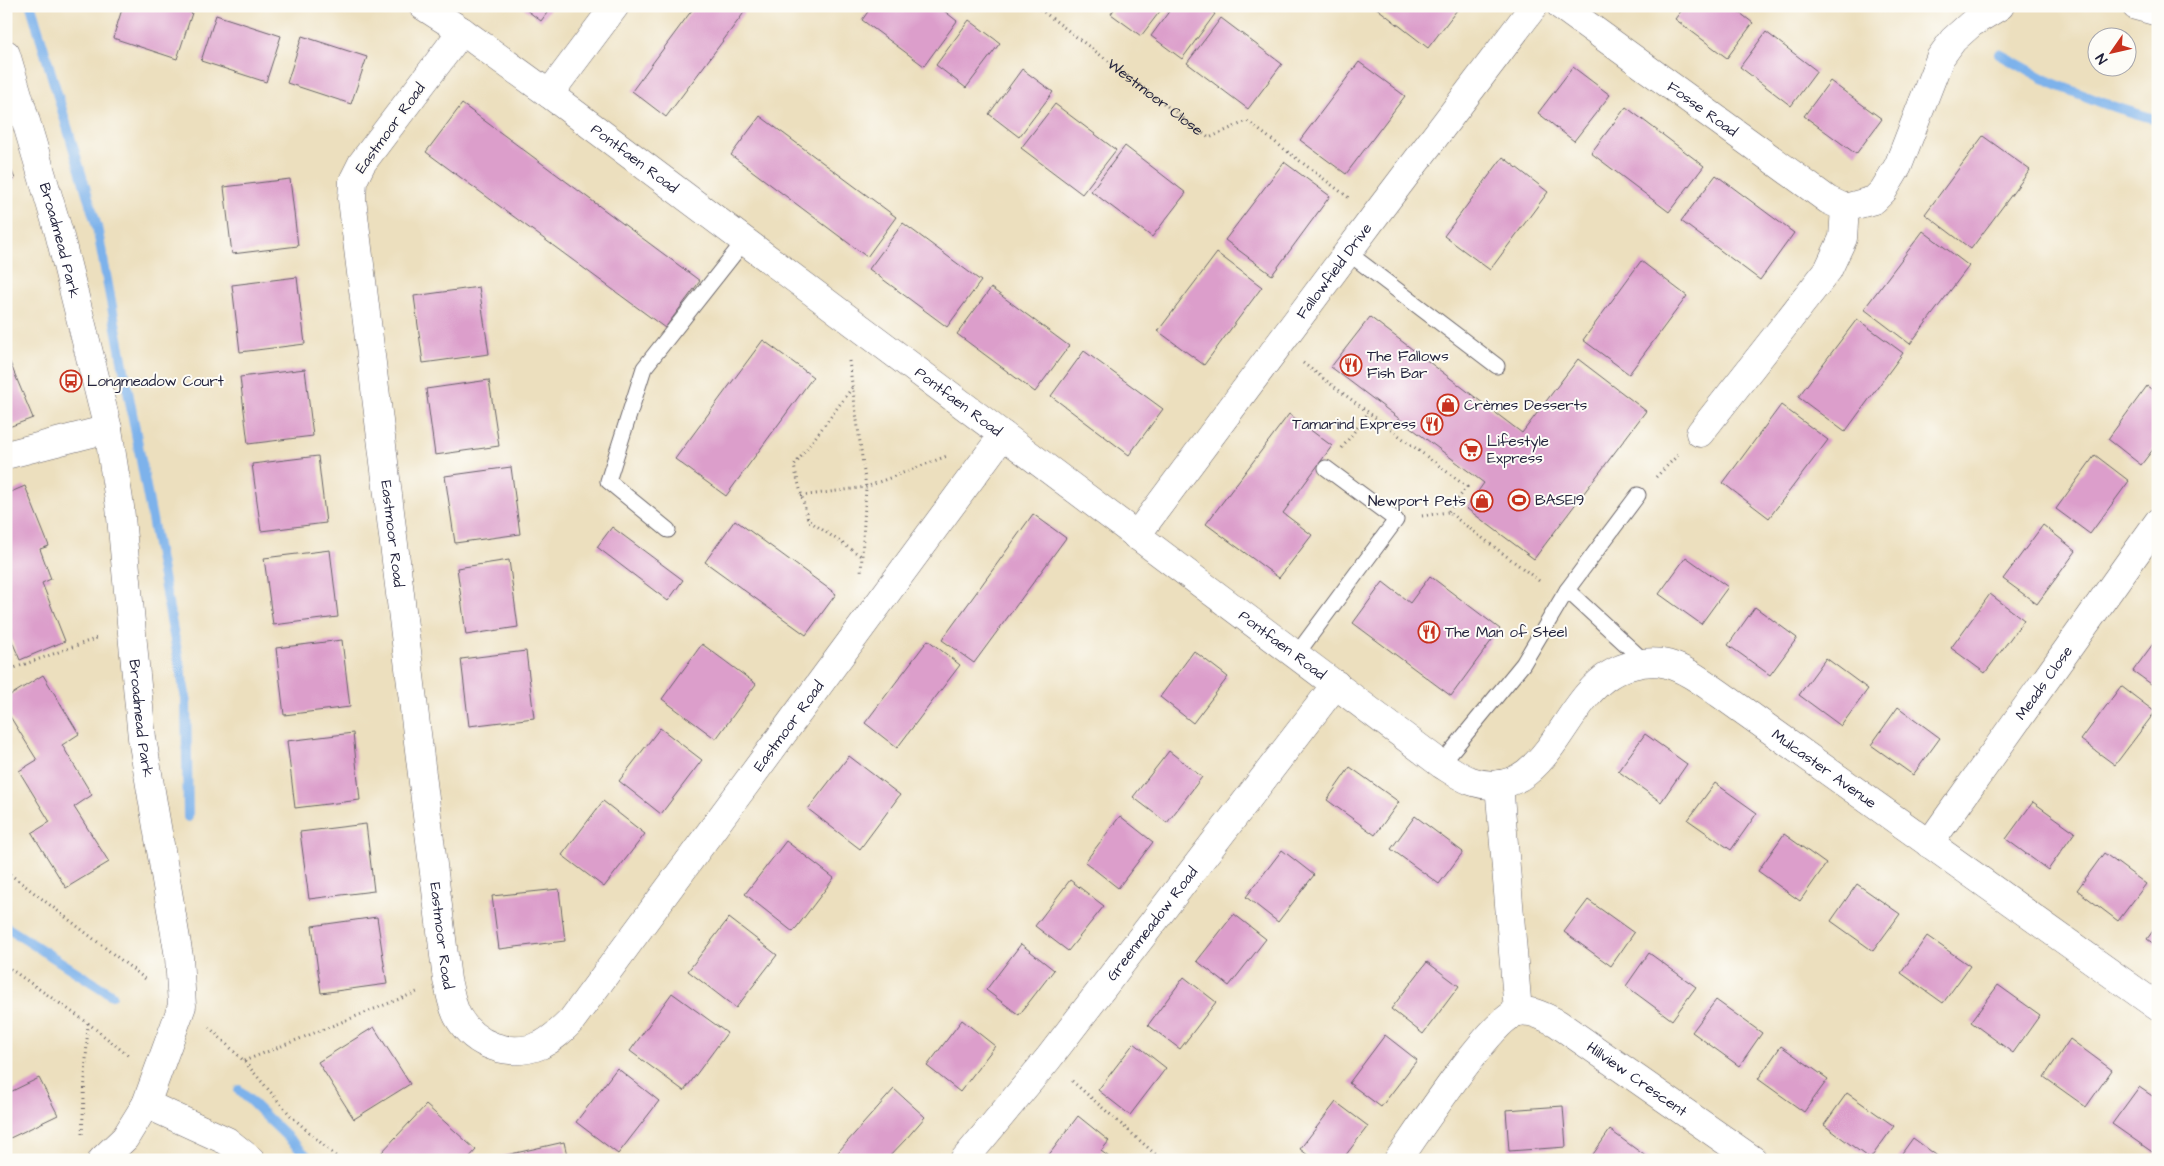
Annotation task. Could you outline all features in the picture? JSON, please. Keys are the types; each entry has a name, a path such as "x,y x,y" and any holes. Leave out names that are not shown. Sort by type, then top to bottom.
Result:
{"street":[{"name":"Pontfaen Road","path":"423,6 462,31 549,94 1441,764 1472,782 1486,785 1499,784"},
{"path":"549,94 615,6"},
{"name":"Fallowfield Drive","path":"1136,536 1347,252 1534,6"},
{"name":"Fosse Road","path":"1561,6 1828,200 1845,208"},
{"path":"2136,6 2158,12"},
{"path":"1700,433 1828,270 1843,238 1845,208 1874,200 1883,191 1898,166 1936,68 1947,49 1972,24 1992,11"},
{"name":"Eastmoor Road","path":"462,31 362,163 353,181 352,199 447,980 458,1016 474,1037 494,1048 517,1051 541,1045 557,1035 571,1021 1003,435"},
{"name":"Broadmead Park","path":"6,54 59,233 108,428 120,507 142,738 179,958 182,1006"},
{"path":"6,454 108,428"},
{"name":"Meads Close","path":"1929,844 2158,522"},
{"name":"Mulcaster Avenue","path":"1499,784 1512,781 1535,766 1545,756 1579,705 1599,682 1625,667 1645,662 1667,664 1695,677 2158,1007"},
{"name":"Greenmeadow Road","path":"964,1160 1048,1059 1336,684"},
{"path":"1398,1160 1484,1041 1508,1017 1518,1012 1499,784"},
{"path":"102,1160 125,1138 146,1104 182,1006"},
{"name":"Hillview Crescent","path":"1518,1012 1542,1015 1557,1023 1753,1160"},
{"path":"146,1104 227,1140 251,1160"}],"lane":[{"path":"668,530 608,481 644,368 744,240"},
{"path":"1347,252 1497,366"},
{"path":"1296,655 1396,520 1326,468"},
{"path":"1441,764 1523,664 1564,594 1638,495"},
{"path":"1564,594 1645,662"}],"path":[{"name":"Westmoor Close","path":"1036,6 1209,138 1247,121 1374,217"},
{"path":"844,315 866,487 861,575"},
{"path":"1278,344 1466,487 1448,512 1564,594"},
{"path":"852,388 794,466 808,520 861,556"},
{"path":"1326,468 1368,413"},
{"path":"1638,495 1700,433"},
{"path":"801,496 866,487 948,456"},
{"path":"6,671 131,626"},
{"path":"6,871 206,1024 244,1061 290,1116 340,1160"},
{"path":"6,966 88,1023 156,1077"},
{"path":"244,1061 447,980"},
{"path":"82,1140 88,1023"},
{"path":"1048,1059 1162,1160"}],"building":[{"path":"123,6 172,6 192,13 177,59 113,38"},
{"path":"521,6 552,6 541,21"},
{"path":"695,6 749,6 666,117 632,91"},
{"path":"872,6 938,6 957,21 924,66 862,20"},
{"path":"1116,6 1164,6 1141,36 1111,14"},
{"path":"1173,6 1205,6 1215,14 1182,59 1151,36"},
{"path":"1374,6 1460,6 1428,48"},
{"path":"1685,6 1731,6 1753,23 1727,58 1675,19"},
{"path":"216,15 281,36 266,82 201,61"},
{"path":"1221,18 1282,64 1248,109 1187,63"},
{"path":"969,20 1000,43 966,88 936,65"},
{"path":"1766,32 1817,71 1791,106 1740,67"},
{"path":"302,36 367,57 351,104 287,83"},
{"path":"1359,62 1405,96 1346,174 1300,140"},
{"path":"1573,67 1610,95 1574,141 1538,113"},
{"path":"1022,69 1053,92 1019,137 989,114"},
{"path":"1830,81 1882,119 1856,154 1804,116"},
{"path":"462,104 700,281 665,328 426,152"},
{"path":"1055,104 1116,150 1082,194 1021,148"},
{"path":"1626,107 1704,166 1669,212 1591,153"},
{"path":"760,116 896,217 867,257 731,155"},
{"path":"1983,136 2030,170 1971,249 1925,214"},
{"path":"1125,146 1186,193 1152,237 1091,191"},
{"path":"6,157 15,179 6,183"},
{"path":"1503,157 1548,192 1490,270 1444,236"},
{"path":"1284,162 1330,196 1272,275 1225,240"},
{"path":"1716,175 1794,233 1760,280 1681,221"},
{"path":"290,179 298,246 232,254 224,187"},
{"path":"903,223 981,281 947,327 869,269"},
{"path":"1923,231 1969,266 1910,344 1864,309"},
{"path":"1217,253 1262,287 1204,365 1158,331"},
{"path":"1641,261 1687,296 1629,374 1583,340"},
{"path":"297,277 305,344 240,352 232,285"},
{"path":"479,287 489,354 423,363 414,296"},
{"path":"991,288 1069,346 1035,392 957,334"},
{"path":"1370,317 1522,433 1578,359 1646,411 1534,559 1466,508 1484,483 1331,367"},
{"path":"1857,319 1903,353 1845,432 1798,397"},
{"path":"763,340 813,377 726,496 675,459"},
{"path":"1084,351 1163,409 1129,455 1051,396"},
{"path":"6,353 33,418 6,428"},
{"path":"305,369 313,436 248,444 240,377"},
{"path":"489,380 499,446 435,455 426,389"},
{"path":"2147,386 2158,394 2158,443 2141,465 2108,439"},
{"path":"1781,405 1828,440 1769,518 1723,483"},
{"path":"1289,414 1332,446 1283,513 1312,535 1279,578 1206,524"},
{"path":"2095,455 2129,481 2090,534 2056,509"},
{"path":"318,456 326,523 261,531 252,464"},
{"path":"511,467 520,534 455,543 445,476"},
{"path":"25,486 49,546 40,549 51,579 42,583 65,641 20,660 6,627 6,494"},
{"path":"1033,514 1066,538 974,663 942,640"},
{"path":"735,520 836,594 806,635 705,562"},
{"path":"2043,525 2076,551 2037,604 2003,579"},
{"path":"612,527 683,580 668,601 597,547"},
{"path":"330,550 338,617 273,625 264,558"},
{"path":"1686,557 1728,587 1701,624 1659,594"},
{"path":"509,560 518,627 466,635 457,568"},
{"path":"1430,576 1500,629 1451,696 1353,623 1383,582 1410,603"},
{"path":"1990,594 2024,620 1985,673 1951,648"},
{"path":"1755,607 1797,638 1770,675 1728,645"},
{"path":"2158,637 2158,689 2133,671"},
{"path":"342,640 350,707 284,715 276,648"},
{"path":"928,640 960,665 897,748 865,723"},
{"path":"702,644 756,684 716,739 662,699"},
{"path":"526,651 534,718 469,726 461,659"},
{"path":"1194,651 1228,677 1193,723 1160,697"},
{"path":"1826,658 1868,689 1841,726 1799,695"},
{"path":"43,675 79,734 62,745 92,795 74,807 109,862 66,888 32,833 50,822 19,771 37,760 6,710 6,698"},
{"path":"2121,686 2155,712 2115,765 2081,740"},
{"path":"1898,707 1940,738 1913,775 1871,745"},
{"path":"660,728 702,760 661,814 619,781"},
{"path":"353,733 360,800 295,808 287,741"},
{"path":"1645,734 1687,764 1661,802 1618,771"},
{"path":"1169,751 1202,777 1167,823 1133,797"},
{"path":"849,756 900,795 860,849 808,809"},
{"path":"1350,767 1399,802 1375,835 1327,800"},
{"path":"1715,783 1757,813 1731,850 1688,820"},
{"path":"603,801 645,834 604,887 562,855"},
{"path":"2033,802 2075,832 2048,870 2006,839"},
{"path":"1120,816 1153,842 1118,888 1085,862"},
{"path":"1415,816 1463,852 1439,884 1391,849"},
{"path":"366,824 374,891 309,899 300,832"},
{"path":"1784,834 1826,864 1800,901 1758,871"},
{"path":"786,841 834,878 793,932 745,894"},
{"path":"1282,850 1314,875 1278,922 1246,897"},
{"path":"2104,853 2146,884 2118,921 2077,890"},
{"path":"1070,880 1104,906 1068,951 1035,926"},
{"path":"1857,884 1900,914 1873,951 1831,921"},
{"path":"559,889 565,941 499,949 492,896"},
{"path":"1588,900 1634,933 1611,966 1564,932"},
{"path":"1234,914 1266,939 1229,986 1197,961"},
{"path":"377,917 387,984 321,993 312,926"},
{"path":"729,918 777,955 736,1008 688,971"},
{"path":"2158,924 2158,947 2147,939"},
{"path":"1927,936 1970,966 1943,1003 1901,973"},
{"path":"1021,944 1054,970 1019,1015 986,990"},
{"path":"1649,953 1696,987 1672,1020 1626,986"},
{"path":"1427,962 1459,986 1423,1034 1391,1009"},
{"path":"1184,977 1216,1002 1180,1049 1148,1025"},
{"path":"1998,985 2040,1015 2013,1053 1971,1022"},
{"path":"672,993 727,1033 684,1091 630,1051"},
{"path":"1716,1000 1762,1033 1739,1066 1692,1032"},
{"path":"962,1020 995,1046 960,1092 927,1066"},
{"path":"374,1027 410,1084 354,1119 318,1062"},
{"path":"1385,1035 1417,1060 1381,1107 1349,1083"},
{"path":"2070,1039 2112,1070 2086,1107 2044,1077"},
{"path":"1134,1043 1166,1068 1130,1115 1098,1090"},
{"path":"1781,1046 1828,1079 1804,1112 1758,1079"},
{"path":"617,1068 659,1101 618,1154 576,1122"},
{"path":"39,1078 58,1115 6,1140 6,1094"},
{"path":"2139,1087 2158,1100 2158,1150 2155,1154 2112,1124"},
{"path":"894,1089 925,1117 906,1139 886,1160 831,1160"},
{"path":"1847,1093 1894,1126 1870,1159 1824,1125"},
{"path":"1336,1102 1368,1126 1342,1160 1314,1160 1300,1149"},
{"path":"426,1105 476,1150 467,1160 389,1160 381,1153"},
{"path":"1563,1106 1566,1147 1509,1151 1506,1110"},
{"path":"1078,1116 1109,1141 1101,1151 1113,1160 1045,1160"},
{"path":"1610,1130 1633,1147 1651,1160 1589,1160"},
{"path":"1913,1138 1936,1155 1942,1160 1897,1160"},
{"path":"564,1142 568,1160 499,1160 498,1157"}],"waterway":[{"path":"31,6 97,227 186,699 188,817"},
{"path":"1999,54 2052,83 2108,105 2158,120"},
{"path":"6,927 112,995"},
{"path":"239,1090 311,1160"}],"place":[{"name":"The Fallows Fish Bar","path":"1351,365"},
{"name":"Longmeadow Court","path":"71,381"},
{"name":"Crèmes Desserts","path":"1448,405"},
{"name":"Tamarind Express","path":"1432,424"},
{"name":"Lifestyle Express","path":"1471,450"},
{"name":"BASE19","path":"1519,500"},
{"name":"Newport Pets","path":"1482,501"},
{"name":"The Man of Steel","path":"1429,632"}]}
